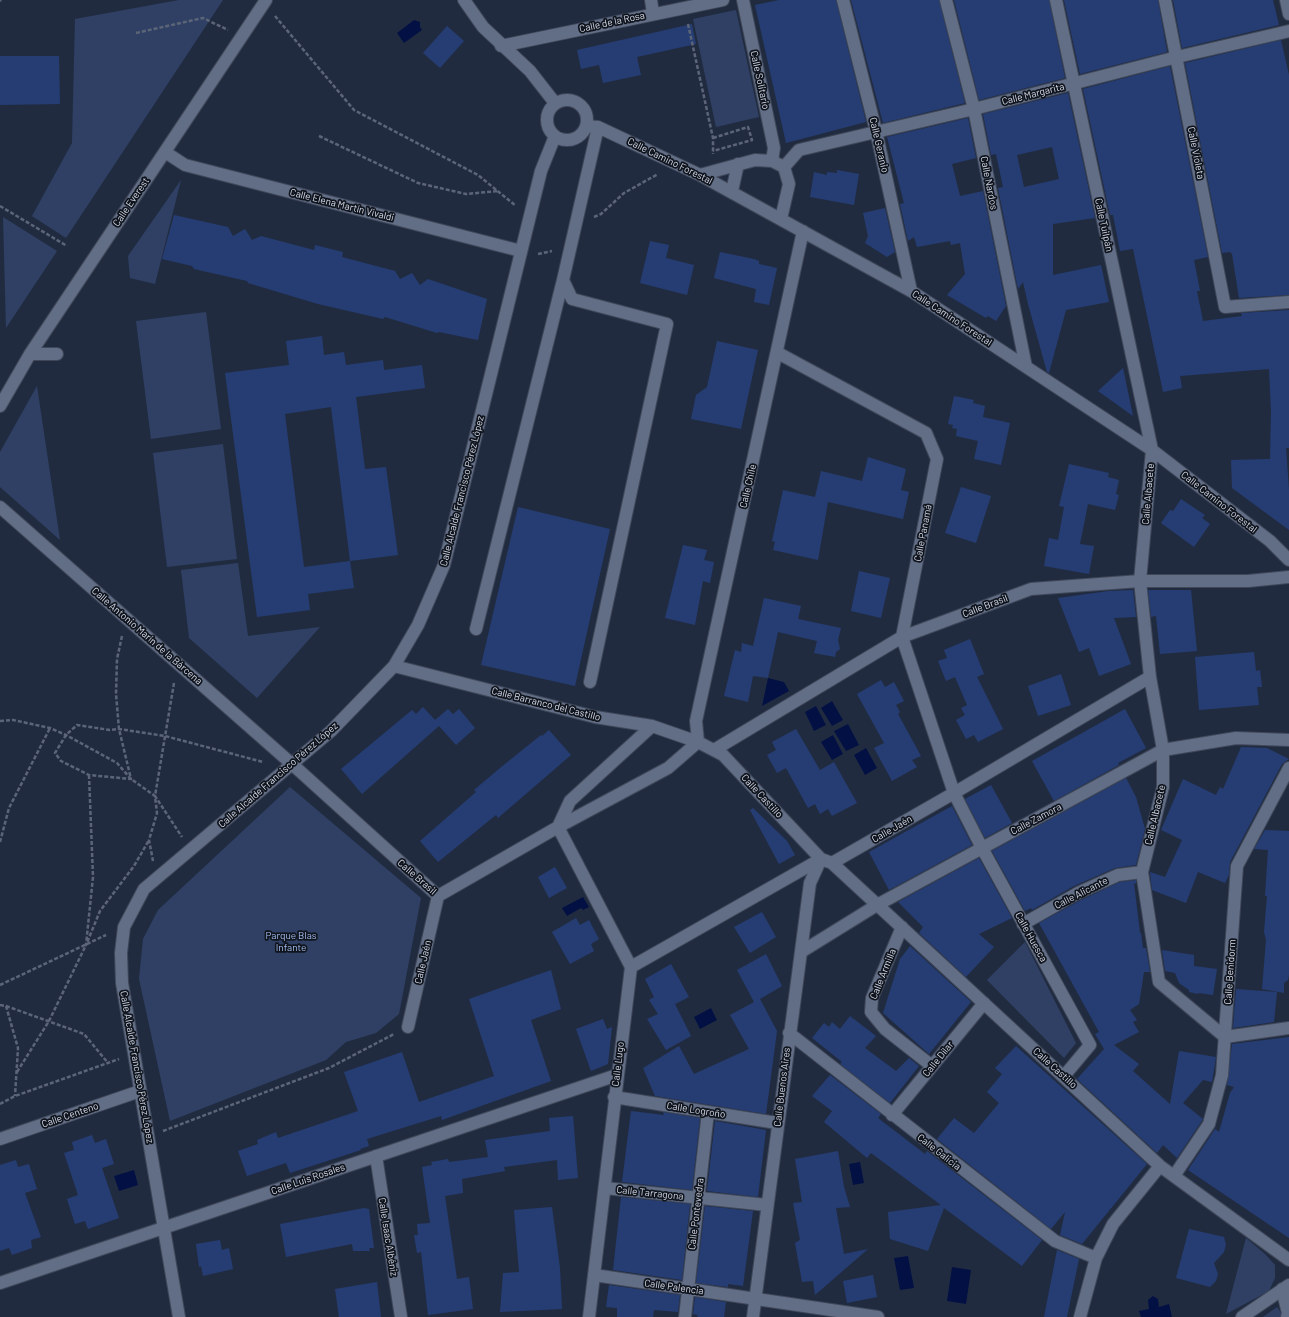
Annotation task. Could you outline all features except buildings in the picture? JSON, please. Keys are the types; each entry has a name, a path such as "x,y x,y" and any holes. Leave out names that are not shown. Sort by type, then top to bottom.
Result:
{"street":[{"path":"464,0 483,27 501,46 530,71 555,103"},
{"path":"651,0 653,13"},
{"name":"Calle de la Rosa","path":"501,46 653,13 723,0"},
{"name":"Calle Solitario","path":"743,0 774,148 772,161"},
{"name":"Calle Geranio","path":"843,0 876,131 911,291"},
{"name":"Calle Nardos","path":"946,0 974,109 1026,367"},
{"name":"Calle Tuilpán","path":"1056,0 1152,450"},
{"name":"Calle Violeta","path":"1165,0 1224,307 1289,302"},
{"path":"1286,0 1289,14"},
{"name":"Calle Everest","path":"0,406 30,354 265,2"},
{"name":"Calle Margarita","path":"784,167 799,150 974,109 1177,57 1289,31"},
{"path":"476,629 563,280 575,224 592,126 586,113 578,103 566,99 555,103 550,107 546,120 550,132 560,140 573,139 592,126"},
{"name":"Calle Camino Forestal","path":"592,126 700,174 911,291 1152,450 1270,541 1289,560"},
{"name":"Calle Alcalde Francisco Pérez López","path":"179,1317 122,983 124,927 144,889 332,731 394,666 418,625 444,565 541,171 555,136"},
{"name":"Calle Elena Martín Vivaldi","path":"165,152 185,165 521,251"},
{"path":"700,174 755,160 772,161 784,167 789,184 781,219"},
{"path":"732,191 738,164"},
{"name":"Calle Chile","path":"698,742 696,721 778,353 803,231"},
{"path":"563,280 572,299 667,324 590,682"},
{"name":"Calle Panamá","path":"778,353 926,433 937,459 902,637 954,793"},
{"path":"30,354 57,354"},
{"name":"Calle Albacete","path":"1152,450 1140,580 1150,677 1163,750 1163,787 1142,872 1159,982 1225,1037"},
{"name":"Calle Antonio Marín de la Bárcena","path":"0,508 293,765"},
{"name":"Calle Brasil","path":"714,750 902,637 1030,589 1140,580 1248,581 1289,577"},
{"name":"Calle Barranco del Castillo","path":"394,666 595,717 652,726 698,742"},
{"name":"Calle Jaén","path":"832,863 1150,677"},
{"path":"652,726 570,801 558,827 631,967 821,858 832,863"},
{"name":"Calle Zamora","path":"800,952 877,905 1163,750 1236,738 1289,740"},
{"name":"Calle Brasil","path":"293,765 438,896 558,827 668,768 698,742"},
{"name":"Calle Castillo","path":"698,742 723,755 821,858"},
{"name":"Calle Benidorm","path":"1174,1176 1209,1124 1222,1075 1237,866 1289,768"},
{"name":"Calle Huesca","path":"954,793 1023,924 1090,1045 1064,1076"},
{"name":"Calle Buenos Aires","path":"753,1317 789,1033 810,883 821,858"},
{"name":"Calle Castillo","path":"832,863 1160,1166 1289,1260"},
{"name":"Calle Alicante","path":"1023,924 1078,893 1118,875 1142,872"},
{"name":"Calle Jaén","path":"408,1027 438,896"},
{"name":"Calle Armilla","path":"902,927 872,998 871,1012 885,1029 932,1066"},
{"name":"Calle Lugo","path":"589,1317 605,1188 614,1097 631,967"},
{"name":"Calle Dílar","path":"892,1115 984,1003"},
{"path":"1225,1037 1289,1028"},
{"name":"Calle Galicia","path":"789,1033 1055,1241 1096,1258"},
{"name":"Calle Luis Rosales","path":"0,1283 617,1075"},
{"name":"Calle Centeno","path":"0,1139 140,1090"},
{"name":"Calle Logroño","path":"614,1097 778,1123"},
{"name":"Calle Pontevedra","path":"685,1317 708,1112"},
{"name":"Calle Isaac Albéniz","path":"376,1156 401,1317"},
{"path":"1080,1317 1096,1258 1113,1224 1160,1166"},
{"name":"Calle Tarragona","path":"605,1188 767,1205"},
{"name":"Calle Palencia","path":"594,1275 878,1317"},
{"path":"1242,1317 1286,1287 1287,1317"}],"path":[{"path":"265,2 354,110 478,175 522,211 531,213"},
{"path":"684,7 713,138 713,151 752,140 748,127 713,138"},
{"path":"136,33 203,18 242,37"},
{"path":"319,136 418,183 466,194 498,191"},
{"path":"575,224 601,214 624,193 678,164"},
{"path":"0,206 68,246"},
{"path":"126,618 117,659 116,694 119,728 131,779"},
{"path":"16,1072 49,1021 86,945 100,911 134,866 149,840 157,813 155,796 178,664"},
{"path":"0,721 13,720 50,728 66,735 117,763 131,779 155,796 190,851"},
{"path":"131,779 89,775 61,761 55,754 66,735 77,725 110,730 119,728 165,736 261,762 282,774"},
{"path":"0,842 9,808 50,728"},
{"path":"86,945 93,877 89,775"},
{"path":"149,840 156,879"},
{"path":"0,985 124,927"},
{"path":"0,1005 84,1034 108,1064"},
{"path":"6,1006 18,1048 15,1096"},
{"path":"149,1137 329,1068 408,1027"},
{"path":"0,1104 15,1096 133,1054"}],"green space":[{"path":"179,0 223,0 66,238 32,216 72,143 75,19"},
{"path":"736,10 759,117 716,127 693,19"},
{"path":"181,180 155,284 130,278 128,256"},
{"path":"3,217 57,251 6,328"},
{"path":"206,312 221,429 151,439 136,321"},
{"path":"37,386 60,540 0,487 0,452"},
{"path":"223,444 237,559 167,567 153,453"},
{"path":"238,563 248,636 320,627 257,698 189,638 181,570"},
{"name":"Parque Blas Infante","path":"290,787 421,898 399,1014 376,1033 346,1042 326,1060 170,1121 139,979 143,939 158,910"},
{"path":"1025,942 1076,1043 1064,1058 987,980"},
{"path":"1246,1238 1265,1254 1275,1265 1275,1278 1269,1291 1226,1314"},
{"path":"1277,1307 1282,1314 1281,1317 1263,1317"}],"shaded area":[{"path":"414,20 420,22 420,27 422,30 404,43 397,33"},
{"path":"768,678 784,682 789,691 762,706"},
{"path":"832,701 843,720 832,726 821,708"},
{"path":"816,706 826,725 814,731 805,712"},
{"path":"848,724 859,745 846,751 834,731"},
{"path":"833,735 843,754 832,760 821,742"},
{"path":"866,748 877,768 865,775 854,755"},
{"path":"583,897 589,907 583,910 581,908 567,916 562,908"},
{"path":"711,1008 717,1020 700,1029 694,1017"},
{"path":"860,1162 864,1183 853,1185 849,1164"},
{"path":"134,1170 138,1185 119,1191 114,1176"},
{"path":"908,1256 914,1288 900,1290 894,1258"},
{"path":"952,1267 971,1270 966,1304 947,1301"},
{"path":"1153,1296 1158,1299 1159,1307 1169,1304 1172,1317 1141,1317 1139,1311 1149,1309 1148,1300"}]}
